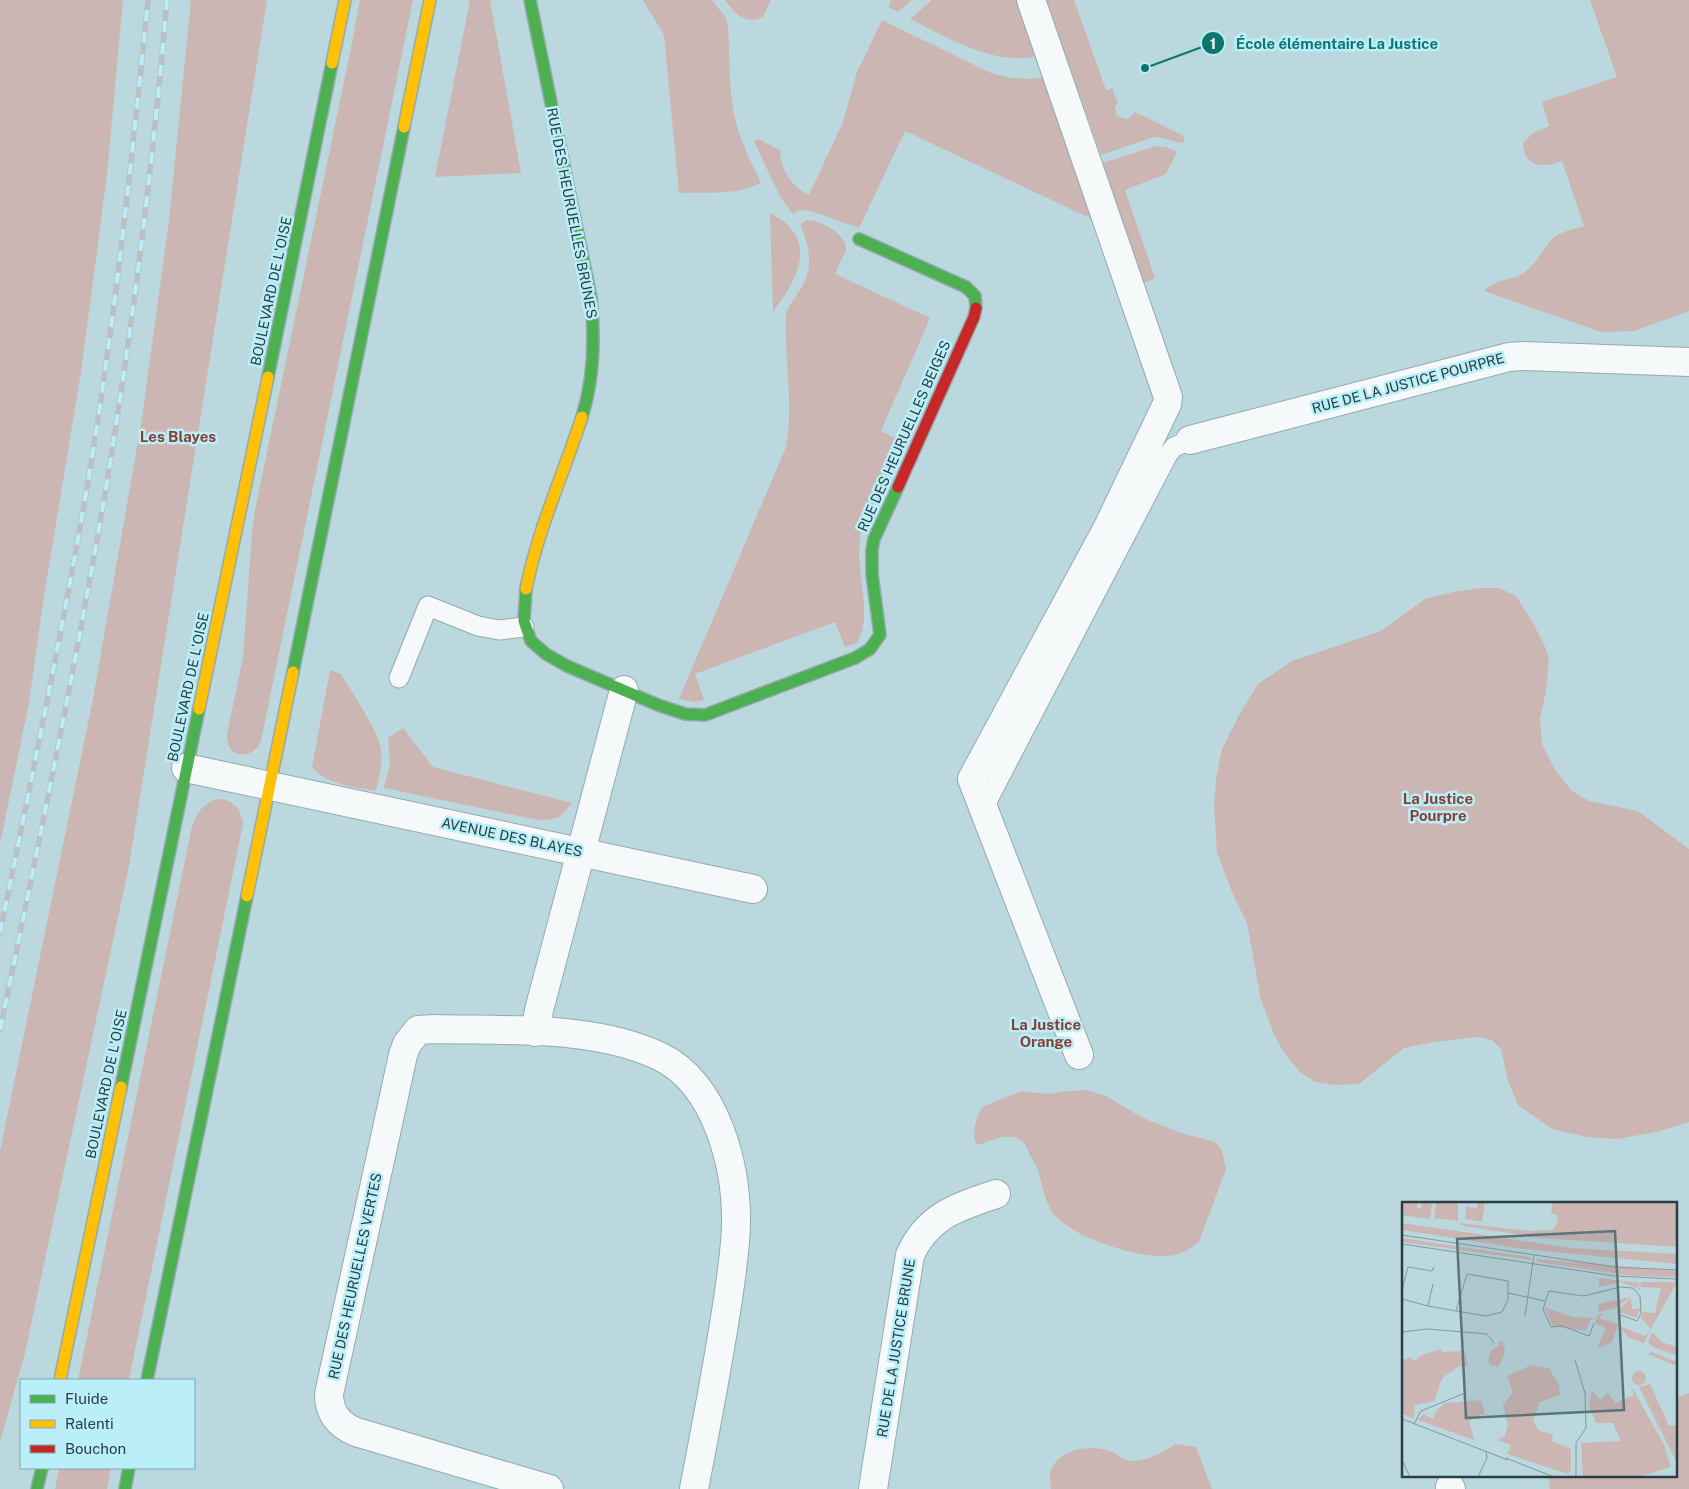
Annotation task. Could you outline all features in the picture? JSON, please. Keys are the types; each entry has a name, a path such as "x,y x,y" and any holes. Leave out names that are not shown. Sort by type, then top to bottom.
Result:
{"main road":[{"name":"BOULEVARD DE L'OISE","path":"60,1379 345,0"},
{"path":"147,1379 430,0"},
{"name":"RUE DES HEURUELLES BRUNES","path":"524,627 523,616 526,590 539,535 585,407 591,375 594,323 591,298 530,0"},
{"name":"RUE DES HEURUELLES BEIGES","path":"624,690 685,714 702,716 855,658 872,648 878,641 880,635 871,553 874,539 974,316 977,308 977,298 974,292 966,287 859,239"},
{"path":"524,627 531,642 545,654 624,690"},
{"path":"37,1489 42,1469"},
{"path":"125,1489 129,1469"}],"street":[{"path":"1031,0 1168,397 1167,404 1107,529 972,779 1079,1055"},
{"name":"RUE DE LA JUSTICE POURPRE","path":"1190,440 1509,357 1689,362"},
{"path":"535,1032 539,1010 624,690"},
{"name":"AVENUE DES BLAYES","path":"186,768 753,889"},
{"name":"RUE DES HEURUELLES VERTES","path":"549,1489 350,1429 342,1425 331,1410 329,1394 401,1063 407,1044 418,1030 567,1032 596,1037 662,1057 696,1085 708,1102 721,1131 730,1172 735,1204 735,1248 722,1343 694,1489"},
{"name":"RUE DE LA JUSTICE BRUNE","path":"873,1489 910,1255 917,1240 929,1225 954,1208 996,1194"}],"lane":[{"path":"983,809 1166,456 1174,447 1190,440"},
{"path":"399,678 428,606 478,626 499,630 524,627"}],"shaded area":[{"path":"0,0 123,0 107,175 81,372 44,596 29,703 0,844"},
{"path":"191,0 267,0 129,866 25,1353 0,1442 0,1151 93,699 142,418 169,220"},
{"path":"360,0 413,0 261,741 252,752 240,754 231,748 227,734 243,657 255,510"},
{"path":"470,0 490,0 521,173 435,177"},
{"path":"643,0 712,0 726,18 728,25 731,95 735,118 743,143 761,183 732,192 679,193 664,35"},
{"path":"725,0 771,0 763,17 751,20 737,14"},
{"path":"891,0 912,0 898,12 888,7"},
{"path":"932,0 1019,0 1038,56 1022,58 989,54 955,42 910,19"},
{"path":"1046,0 1074,0 1106,90 1112,88 1118,103 1115,107 1116,115 1126,119 1135,112 1184,136 1184,143 1154,137 1101,155"},
{"path":"1590,0 1689,0 1689,311 1634,331 1601,332 1484,291 1499,281 1525,272 1533,265 1555,236 1584,226 1562,161 1548,165 1531,162 1524,151 1523,143 1533,133 1549,126 1542,102 1617,77"},
{"path":"882,20 991,73 1019,78 1047,77 1098,222 905,131 859,228 811,211 799,210 793,214 780,197 754,141 758,139 780,150 782,164 788,177 797,187 809,195 843,122 857,72"},
{"path":"1156,146 1166,147 1177,152 1166,174 1125,190 1155,278 1140,284 1109,201 1108,177 1103,163"},
{"path":"770,213 790,227 798,240 800,251 799,262 792,284 773,312"},
{"path":"807,220 826,225 838,233 845,244 846,250 835,274 930,318 881,431 901,441 860,535 859,557 864,603 862,632 857,643 845,647 835,622 695,674 704,700 695,702 679,699 786,447 789,397 786,314 802,287 808,271 808,248 800,224"},
{"path":"1480,588 1499,588 1516,596 1532,621 1546,649 1549,660 1546,691 1540,719 1542,744 1556,771 1572,791 1589,801 1638,811 1689,849 1689,1122 1656,1132 1618,1139 1587,1137 1552,1129 1518,1105 1508,1081 1501,1049 1492,1040 1476,1037 1404,1048 1359,1084 1335,1085 1315,1082 1300,1072 1283,1051 1274,1034 1261,1000 1247,923 1234,897 1217,853 1214,807 1216,779 1222,749 1238,717 1258,684 1292,661 1381,631 1425,599"},
{"path":"330,670 341,674 363,709 377,737 380,745 381,768 376,791 350,786 325,778 312,767"},
{"path":"403,728 433,767 572,803 558,817 538,820 384,788 390,764 388,738"},
{"path":"215,799 231,802 238,809 243,824 129,1379 78,1379 191,831 199,812 205,805"},
{"path":"1087,1090 1106,1096 1143,1118 1181,1133 1215,1142 1222,1150 1226,1169 1199,1242 1192,1247 1176,1255 1155,1256 1122,1250 1087,1237 1059,1220 1051,1210 1037,1168 1024,1143 1019,1139 1007,1136 977,1145 974,1139 978,1115 984,1106 1021,1091 1049,1094"},
{"path":"1689,1393 1689,1489 1550,1489 1548,1476 1676,1476 1676,1398"},
{"path":"1176,1444 1196,1447 1212,1489 1051,1489 1050,1476 1053,1466 1059,1459 1075,1450 1085,1448 1104,1449 1124,1459 1139,1461 1161,1453"},
{"path":"59,1469 111,1469 107,1489 55,1489"}],"railway":[{"path":"0,933 58,648 89,476 115,298 148,0"},
{"path":"0,1030 68,696 105,494 141,248 167,0"}],"traffic: fast":[{"path":"530,0 591,298 593,328 591,373 582,417"},
{"path":"268,377 332,63"},
{"path":"293,672 404,127"},
{"path":"859,239 966,287 975,296 976,308"},
{"path":"526,589 524,621 531,641 546,654 567,666 658,705 685,714 705,715 855,658 870,649 880,635 872,574 872,550 874,539 898,487"},
{"path":"121,1087 199,709"},
{"path":"147,1379 247,896"},
{"path":"37,1489 42,1469"},
{"path":"125,1489 129,1469"}],"traffic: slow":[{"path":"332,63 345,0"},
{"path":"404,127 430,0"},
{"path":"199,709 268,377"},
{"path":"526,589 537,545 582,417"},
{"path":"247,896 293,672"},
{"path":"60,1379 121,1087"}],"traffic: jam":[{"path":"898,487 974,317 976,308"}],"place":[{"name":"École élémentaire La Justice","path":"1145,68"}],"district":[{"name":"Les Blayes","path":"178,436"},
{"name":"La Justice Pourpre","path":"1438,806"},
{"name":"La Justice Orange","path":"1046,1032"}]}
